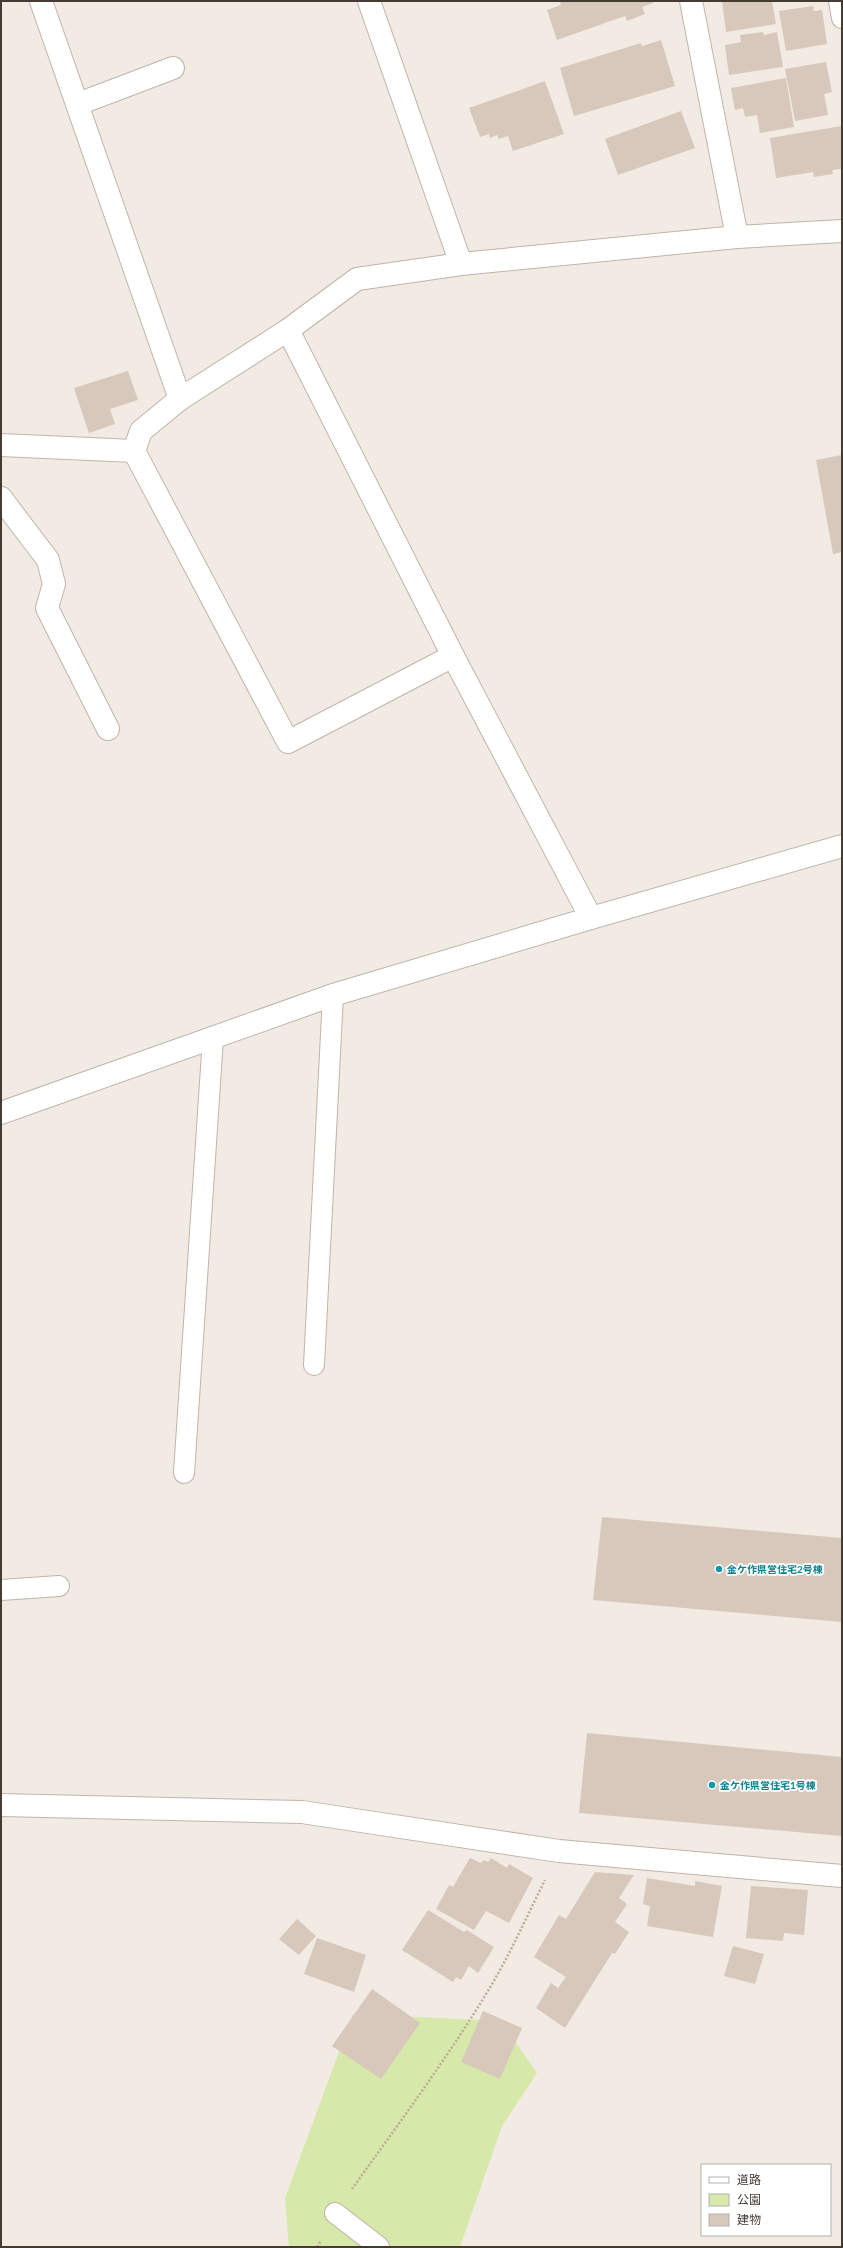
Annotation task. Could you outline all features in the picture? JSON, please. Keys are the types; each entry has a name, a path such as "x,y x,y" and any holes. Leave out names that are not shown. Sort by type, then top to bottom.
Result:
{"street":[{"path":"41,1 180,399"},
{"path":"370,1 461,264"},
{"path":"691,1 737,237"},
{"path":"78,104 173,68"},
{"path":"453,656 288,742 134,451 140,431 180,399 288,330 357,278 461,264 737,237 842,231"},
{"path":"288,330 453,656 591,918"},
{"path":"1,445 134,451"},
{"path":"1,498 48,560 54,584 48,608 108,729"},
{"path":"1,1113 333,995 591,918 842,846"},
{"path":"1,1805 302,1812 559,1851 842,1876"}],"lane":[{"path":"839,1 842,18"},
{"path":"314,1365 333,995"},
{"path":"184,1473 213,1038"},
{"path":"1,1590 59,1586"},
{"path":"335,2213 379,2247"}],"path":[{"path":"317,2247 332,2226 335,2213 444,2059 484,1998 509,1952 559,1851"}],"green space":[{"path":"353,2014 501,2021 537,2073 502,2126 460,2247 289,2247 285,2198"}],"building":[{"path":"559,1 653,1 653,3 642,7 645,14 627,21 625,16 557,40 547,10 561,5"},
{"path":"722,1 772,1 776,24 726,32"},
{"path":"813,6 814,11 822,10 827,44 786,51 779,11"},
{"path":"763,32 764,35 777,32 783,67 729,75 725,45 741,42 740,35"},
{"path":"661,40 675,86 574,116 560,68 641,43 642,46"},
{"path":"826,62 832,92 824,94 828,115 795,121 785,69"},
{"path":"786,78 794,127 760,133 757,115 745,117 743,108 735,110 731,88"},
{"path":"545,81 564,134 513,151 508,136 499,139 497,135 490,138 489,134 480,137 469,108"},
{"path":"681,111 695,148 618,175 605,139"},
{"path":"842,126 842,169 832,170 833,174 814,177 813,172 776,178 770,138"},
{"path":"128,371 138,400 110,409 115,424 89,433 74,388"},
{"path":"842,455 842,552 833,554 816,460"},
{"name":"金ケ作県営住宅2号棟","path":"602,1517 842,1538 842,1622 593,1600"},
{"name":"金ケ作県営住宅1号棟","path":"587,1733 842,1757 842,1836 579,1813"},
{"path":"470,1858 481,1863 484,1860 488,1862 491,1858 507,1868 509,1864 533,1878 509,1923 486,1911 474,1930 436,1909 449,1885 453,1887"},
{"path":"595,1872 634,1875 619,1898 627,1904 615,1922 629,1932 615,1954 612,1953 565,2028 536,2008 551,1983 558,1988 566,1977 534,1957 559,1915 566,1919"},
{"path":"647,1878 695,1886 695,1881 722,1886 713,1937 647,1926 650,1906 643,1904"},
{"path":"751,1886 808,1890 804,1935 784,1933 783,1941 746,1938"},
{"path":"428,1910 464,1932 467,1930 494,1947 478,1973 469,1966 461,1980 456,1977 453,1982 402,1950"},
{"path":"297,1919 316,1936 299,1955 279,1939"},
{"path":"317,1938 366,1955 354,1992 304,1974"},
{"path":"733,1946 764,1954 755,1984 724,1976"},
{"path":"372,1989 420,2023 381,2079 332,2046"},
{"path":"483,2011 522,2028 500,2079 461,2062"}],"place":[{"name":"金ケ作県営住宅2号棟","path":"719,1569"},
{"name":"金ケ作県営住宅1号棟","path":"712,1785"}]}
